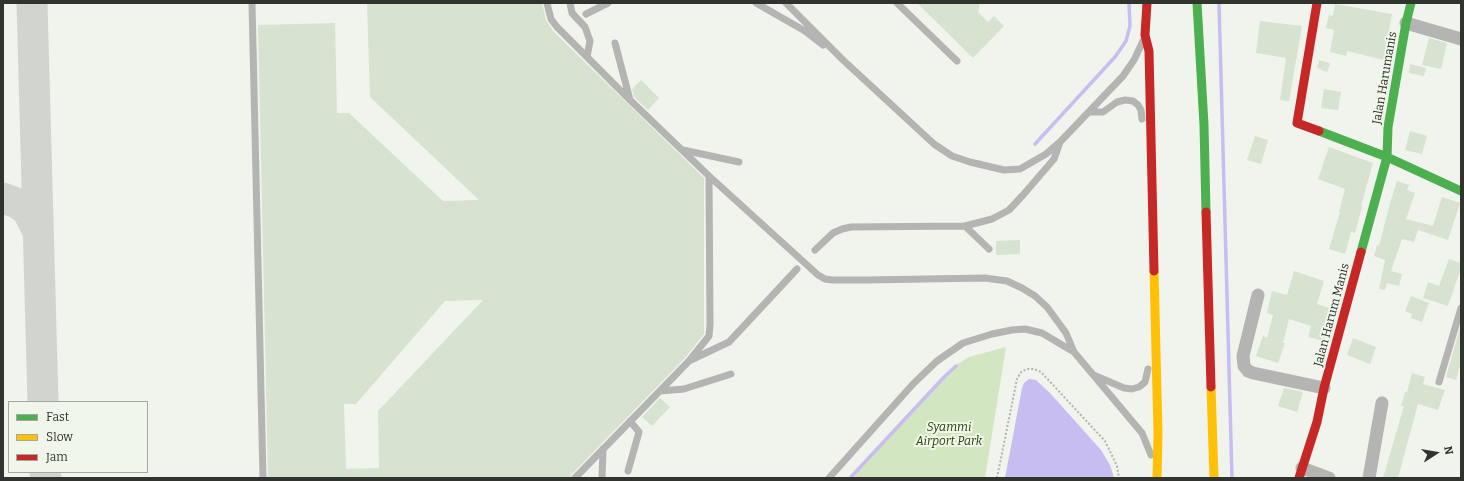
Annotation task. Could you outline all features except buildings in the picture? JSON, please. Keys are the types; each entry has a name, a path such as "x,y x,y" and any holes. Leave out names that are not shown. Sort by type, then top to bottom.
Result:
{"street":[{"path":"1147,3 1145,34 1149,65 1158,434 1157,478"},
{"path":"1197,3 1204,141 1214,478"},
{"path":"1317,3 1296,122 1387,157 1461,191"},
{"name":"Jalan Harumanis","path":"1387,157 1388,127 1406,23 1411,3"},
{"path":"1406,23 1461,39"},
{"name":"Jalan Harum Manis","path":"1300,473 1317,422 1324,388 1387,157"},
{"path":"1258,294 1243,356 1244,366 1248,371 1324,388"},
{"path":"1369,478 1382,403"},
{"path":"1300,473 1329,478"}],"lane":[{"path":"252,3 263,478"},
{"path":"547,3 551,19 587,57 709,176 818,275 825,279 832,280 985,278 1007,281 1035,296 1047,307 1066,333 1074,352"},
{"path":"570,3 572,13 585,27 590,41 587,57"},
{"path":"586,14 608,3"},
{"path":"756,3 805,31 843,60"},
{"path":"786,3 843,60 934,144 958,158 976,164 1004,170 1020,169 1046,154 1060,142 1123,76 1134,60 1145,34"},
{"path":"897,3 957,61"},
{"path":"615,43 630,100"},
{"path":"1089,112 1103,112 1116,102 1125,100 1133,101 1141,110 1143,128"},
{"path":"815,250 833,233 851,227 965,226 992,219 1009,210 1054,159 1060,142"},
{"path":"682,150 739,162"},
{"path":"575,478 689,361 709,336 709,176"},
{"path":"965,226 988,249"},
{"path":"689,361 729,342 796,269"},
{"path":"1439,382 1461,308"},
{"path":"829,477 913,384 937,361 963,343 999,332 1025,329 1042,333 1074,352 1095,375 1142,433 1151,452 1157,478"},
{"path":"1095,375 1124,388 1132,389 1139,387 1145,382 1147,377 1148,360"},
{"path":"660,391 684,389 731,374"},
{"path":"628,471 639,432 630,421"},
{"path":"602,478 603,449"}],"path":[{"path":"998,478 1017,379 1021,372 1028,369 1034,369 1041,372 1105,441 1117,466 1119,478"}],"green space":[{"name":"Syammi Airport Park","path":"1006,347 985,478 848,478 953,367 969,357"}],"shaded area":[{"path":"1029,379 1036,380 1050,393 1101,450 1110,465 1114,478 1005,478 1022,388 1024,383"}],"waterway":[{"path":"1035,144 1115,57 1126,41 1130,26 1129,3"},
{"path":"1219,3 1232,478"},
{"path":"850,478 956,366"}],"taxiway":[{"path":"32,3 43,401"},
{"path":"3,198 17,203 27,210 38,231"},
{"path":"45,473 46,478"}],"traffic: fast":[{"path":"1197,3 1204,125 1206,212"},
{"path":"1361,252 1387,157 1388,127 1406,23 1411,3"},
{"path":"1319,131 1387,157 1461,191"}],"traffic: slow":[{"path":"1154,271 1158,434 1157,478"},
{"path":"1211,387 1214,478"}],"traffic: jam":[{"path":"1147,3 1145,35 1149,51 1154,271"},
{"path":"1317,3 1297,123 1319,131"},
{"path":"1206,212 1211,387"},
{"path":"1299,478 1317,422 1324,388 1361,252"}]}
